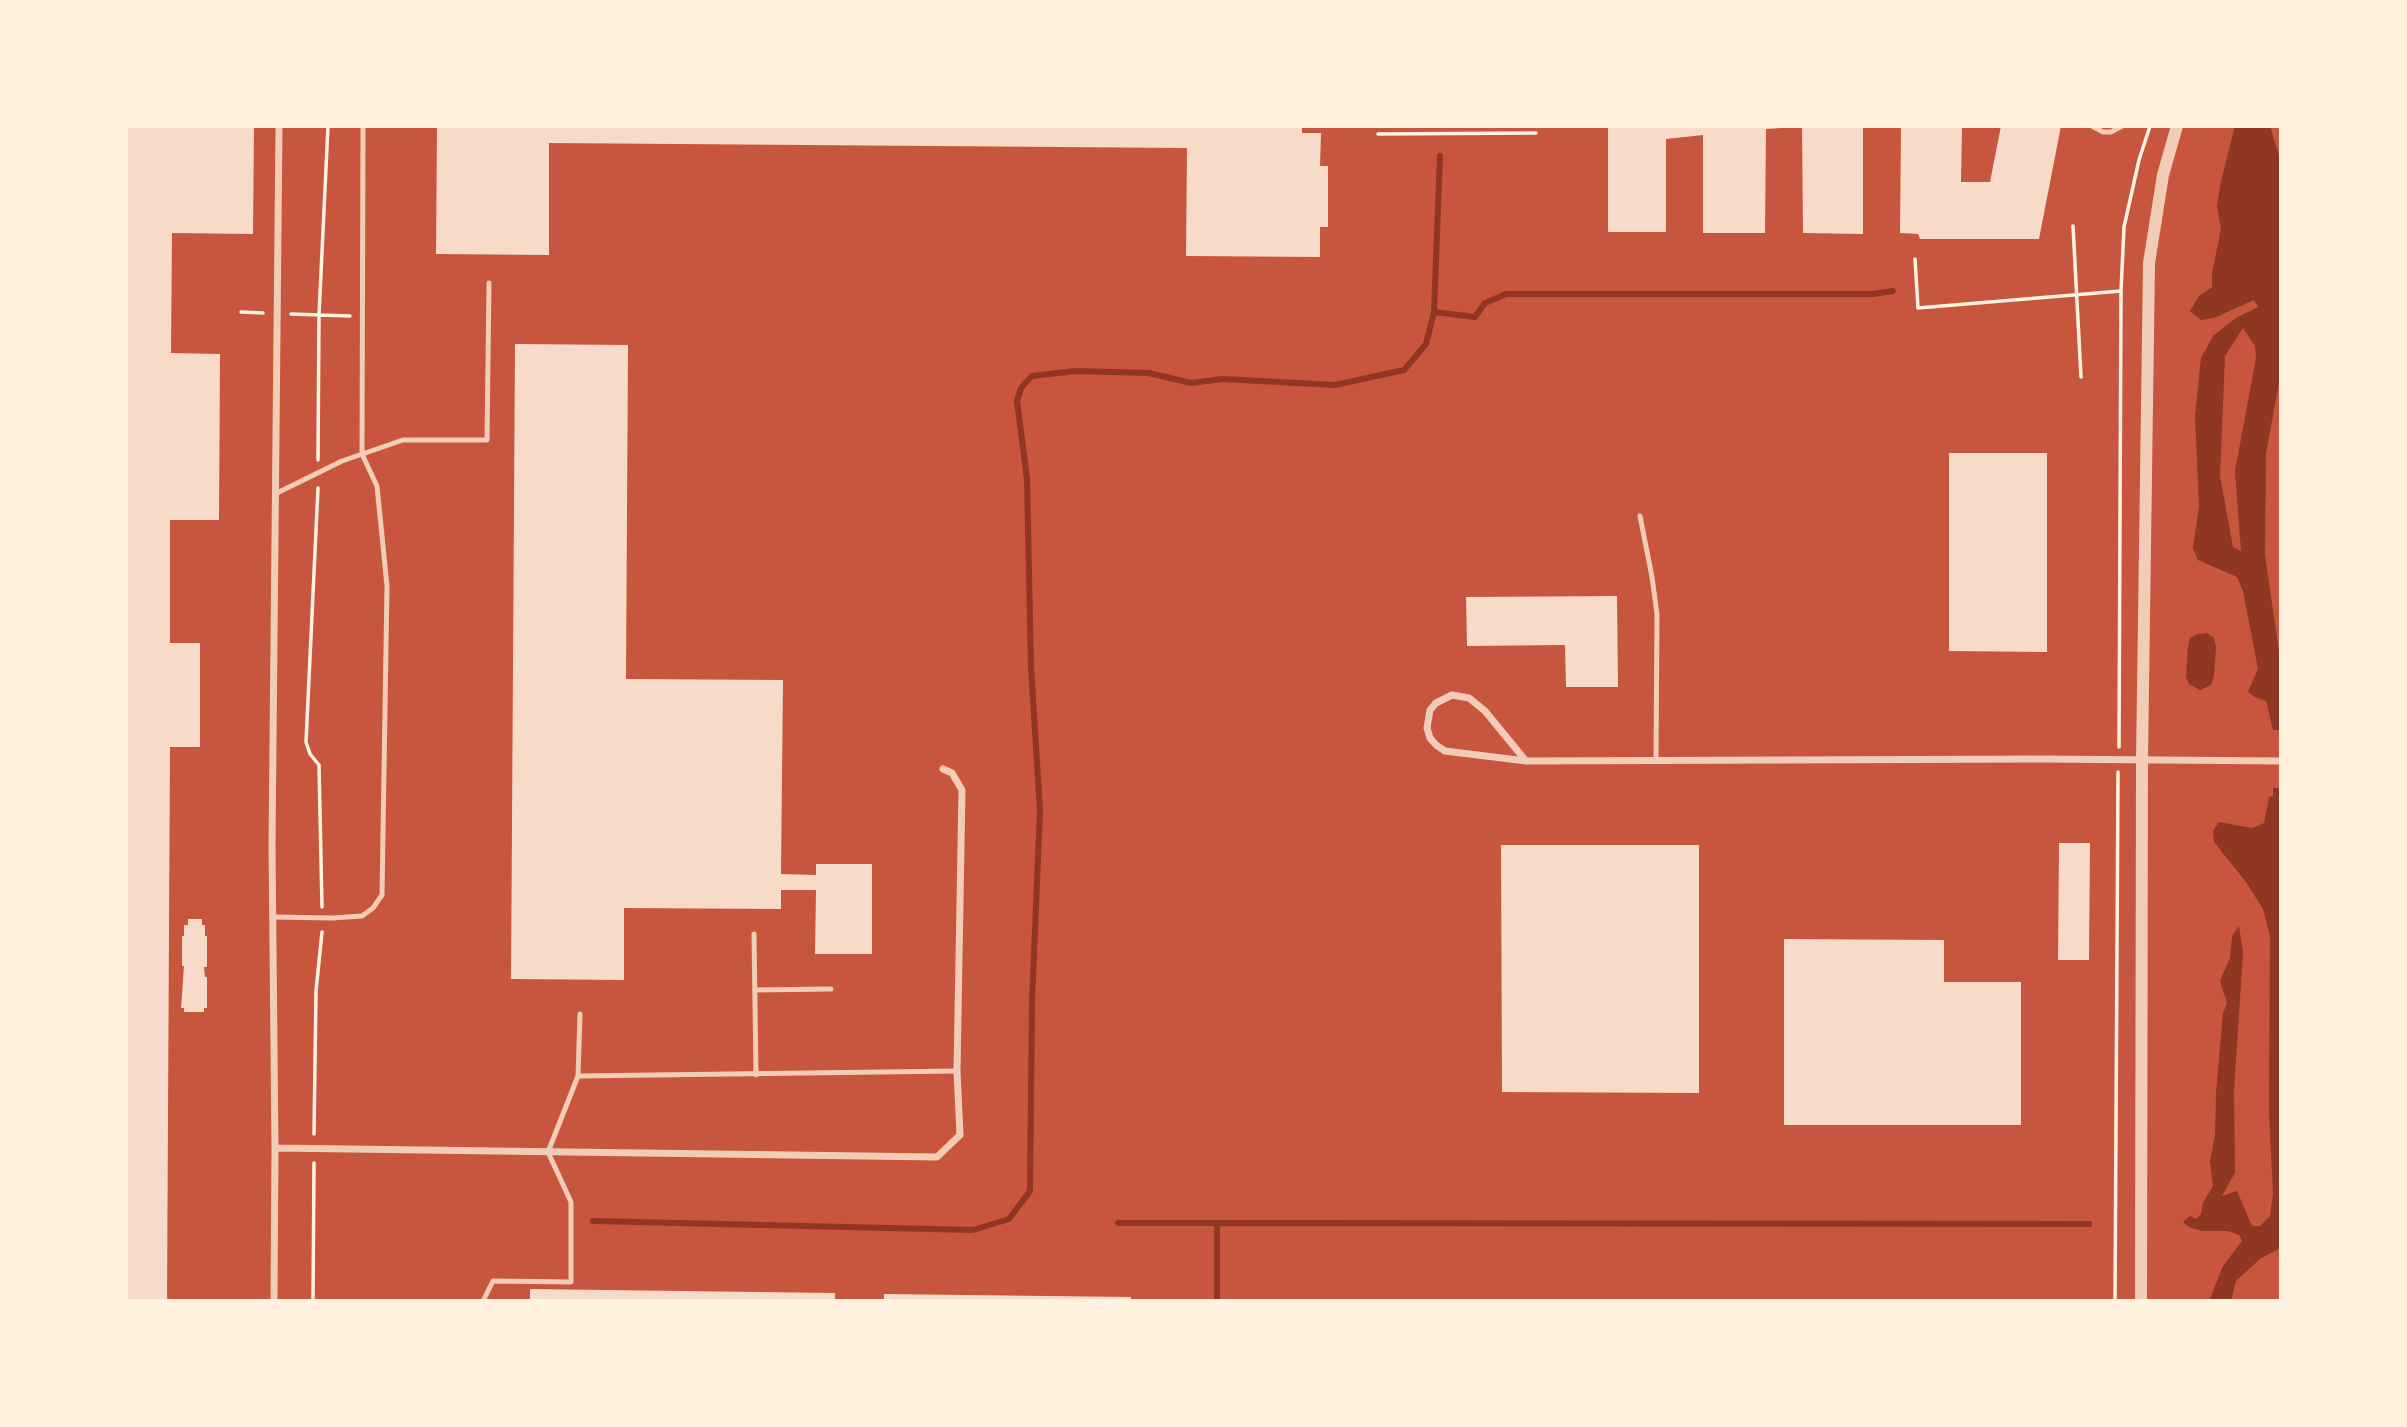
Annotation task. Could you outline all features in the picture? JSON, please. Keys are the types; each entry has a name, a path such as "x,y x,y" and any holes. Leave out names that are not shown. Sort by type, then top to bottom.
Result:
{"street":[{"path":"274,1301 272,917 279,126"},
{"path":"2141,1301 2142,759 2149,263 2163,175 2177,126"},
{"path":"1526,761 1485,711 1469,698 1452,695 1443,698 1430,710 1427,719 1430,738 1436,746 1445,751 1526,761 2281,761"},
{"path":"275,1148 937,1157 960,1135 957,1072 962,790 951,773 943,769"}],"lane":[{"path":"272,917 362,916 373,908 382,895 384,883 387,586 377,486 362,454 363,126"},
{"path":"2092,126 2103,132 2111,132 2122,126"},
{"path":"275,494 318,472 403,440 487,440 489,283"},
{"path":"1640,516 1657,614 1656,759"},
{"path":"754,934 756,1075"},
{"path":"755,990 831,989"},
{"path":"483,1301 493,1281 571,1282 571,1202 548,1152 578,1076 580,1014"},
{"path":"578,1076 957,1072"}],"path":[{"path":"313,1301 316,992 322,917 320,765 310,754 306,742 318,472 319,315 328,126"},
{"path":"2115,1301 2120,291 2124,227 2139,160 2150,126"},
{"path":"1378,134 1536,133"},
{"path":"2073,226 2081,377"},
{"path":"2123,258 2133,259"},
{"path":"1915,259 1918,308 2120,291"},
{"path":"241,312 363,316"},
{"path":"2120,323 2132,323"}],"shaded area":[{"path":"2235,126 2270,126 2281,162 2281,372 2266,453 2265,555 2281,665 2281,730 2273,730 2266,701 2248,692 2258,669 2243,591 2237,577 2198,560 2193,548 2199,506 2195,416 2201,358 2213,336 2236,318 2258,307 2254,300 2214,318 2201,320 2190,311 2199,296 2212,287 2212,273 2221,229 2217,206","holes":["2243,328 2255,346 2256,358 2235,471 2241,551 2233,547 2220,476 2225,356"]},
{"path":"2207,633 2214,638 2216,647 2214,675 2211,685 2200,690 2189,684 2186,677 2188,646 2190,638"},
{"path":"2273,788 2281,788 2281,1248 2261,1258 2236,1281 2231,1301 2209,1301 2223,1266 2242,1241 2239,1235 2228,1231 2202,1231 2183,1222 2190,1216 2196,1219 2201,1214 2203,1203 2213,1186 2210,1161 2215,1135 2223,1013 2227,1003 2220,981 2230,958 2232,936 2239,926 2243,952 2234,1091 2235,1173 2222,1196 2237,1191 2252,1226 2260,1226 2270,1216 2273,1194 2269,1111 2270,936 2263,909 2246,882 2214,842 2213,831 2219,822 2252,828 2264,823"}],"building":[{"path":"126,126 254,126 253,234 172,233 171,353 220,354 219,520 170,520 170,643 200,643 200,747 170,747 167,1301 126,1301"},
{"path":"437,126 1302,126 1302,133 1321,133 1320,166 1328,166 1328,227 1320,227 1320,257 1186,256 1187,148 549,143 549,255 436,254"},
{"path":"1608,126 1782,126 1766,129 1765,233 1703,233 1703,135 1666,139 1666,232 1608,232"},
{"path":"1802,126 1863,126 1863,234 1803,233"},
{"path":"1901,126 1962,126 1961,182 1990,182 2001,126 2061,126 2039,239 1920,239 1918,234 1900,233"},
{"path":"515,344 628,345 626,679 783,680 781,874 816,875 816,864 872,864 872,954 815,954 816,890 781,890 781,909 624,908 624,980 511,979"},
{"path":"1949,453 2047,453 2047,652 1949,651"},
{"path":"1617,596 1618,687 1566,687 1565,645 1467,646 1466,597"},
{"path":"2059,843 2090,843 2089,960 2058,960"},
{"path":"1501,845 1699,845 1699,1093 1502,1092"},
{"path":"188,919 202,919 207,936 207,967 204,967 207,977 207,1008 204,1008 204,1012 184,1012 184,1008 181,1008 184,966 182,936"},
{"path":"1784,939 1944,940 1944,982 2021,982 2021,1125 1784,1125"},
{"path":"530,1289 835,1293 835,1301 530,1301"},
{"path":"884,1294 1131,1297 1131,1301 884,1301"}],"waterway":[{"path":"593,1221 973,1230 1009,1219 1030,1191 1032,1002 1040,810 1031,667 1027,479 1017,401 1021,388 1032,376 1075,371 1149,373 1191,383 1222,379 1335,385 1404,370 1426,344 1434,312 1440,156"},
{"path":"1434,312 1475,317 1485,303 1506,294 1873,294 1893,291"},
{"path":"1118,1223 1217,1223"},
{"path":"1217,1301 1217,1223 2089,1224"}]}
